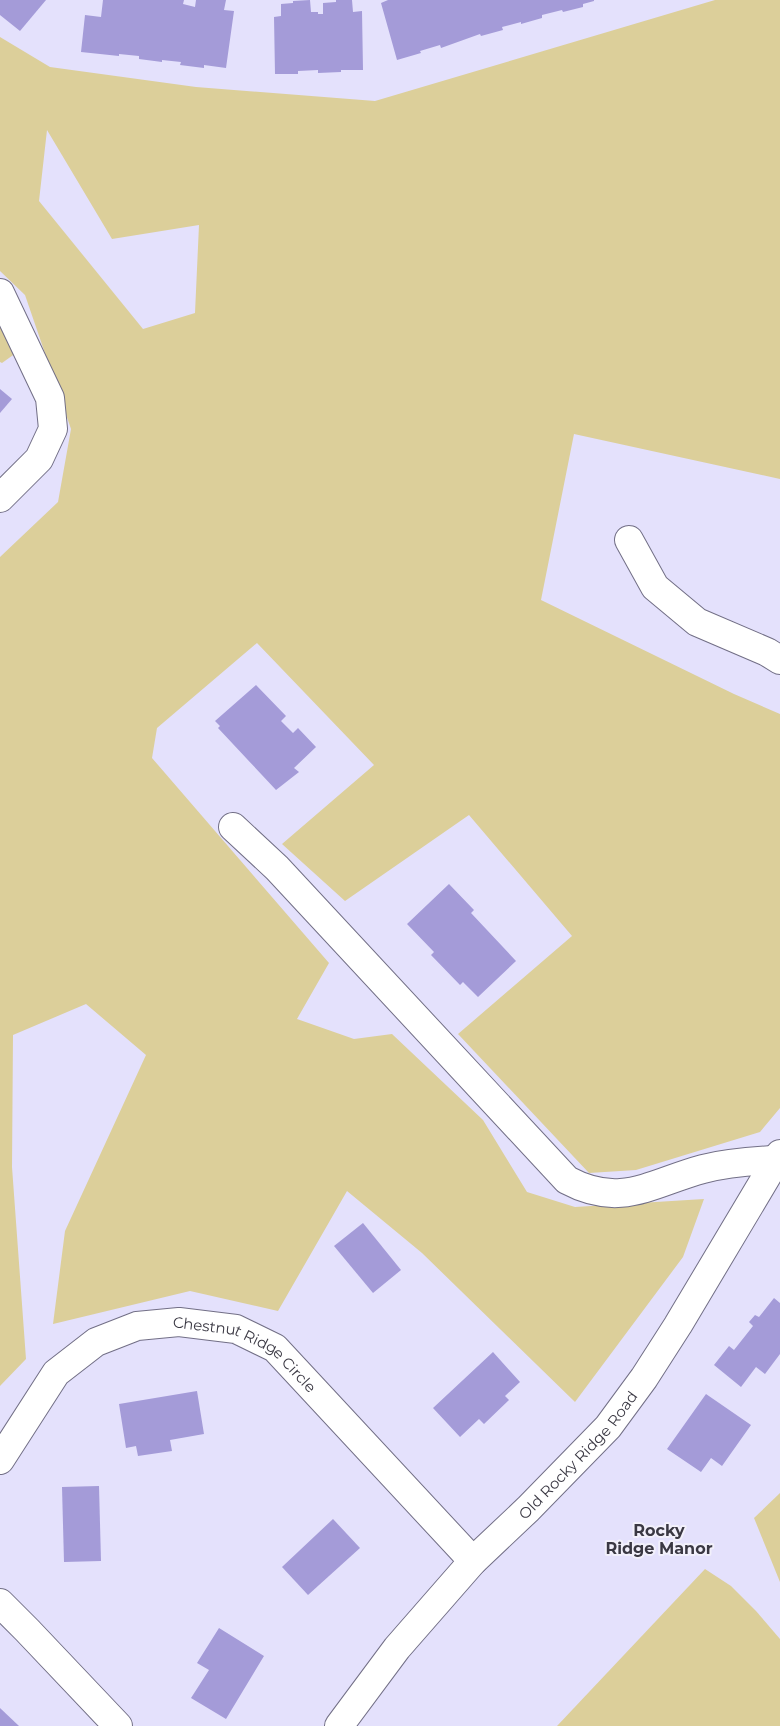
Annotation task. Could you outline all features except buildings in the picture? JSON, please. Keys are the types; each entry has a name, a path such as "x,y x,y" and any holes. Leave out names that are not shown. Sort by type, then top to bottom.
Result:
{"street":[{"path":"0,293 50,398 53,429 38,459 0,498"},
{"path":"629,540 654,587 697,622 768,652 780,660"},
{"path":"233,827 284,875 567,1180 582,1188 595,1191 612,1193 633,1192 704,1169 778,1157"},
{"name":"Old Rocky Ridge Road","path":"339,1726 397,1648 473,1561 528,1509 613,1420 644,1378 678,1326 778,1157"},
{"name":"Chestnut Ridge Circle","path":"0,1460 56,1373 96,1342 137,1326 179,1322 236,1329 276,1348 473,1561"},
{"path":"0,1603 118,1726"}],"shaded area":[{"path":"715,0 780,0 780,479 574,434 541,600 734,694 780,714 780,1108 760,1132 636,1170 589,1173 458,1034 572,936 469,815 345,901 282,844 374,765 257,643 157,728 152,758 329,963 297,1019 354,1039 392,1034 483,1120 527,1192 575,1207 704,1199 683,1257 575,1402 422,1253 347,1191 278,1311 190,1291 53,1324 65,1231 146,1055 86,1004 13,1035 12,1167 26,1359 0,1386 0,557 58,502 71,429 25,295 0,271 0,37 50,67 196,87 375,101","holes":["47,130 112,239 199,225 195,313 143,329 39,201"]},
{"path":"0,320 16,353 2,363 0,362"},
{"path":"780,1493 780,1582 754,1518"},
{"path":"705,1569 731,1586 780,1639 780,1726 557,1726"}],"district":[{"name":"Rocky Ridge Manor","path":"659,1539"}]}
